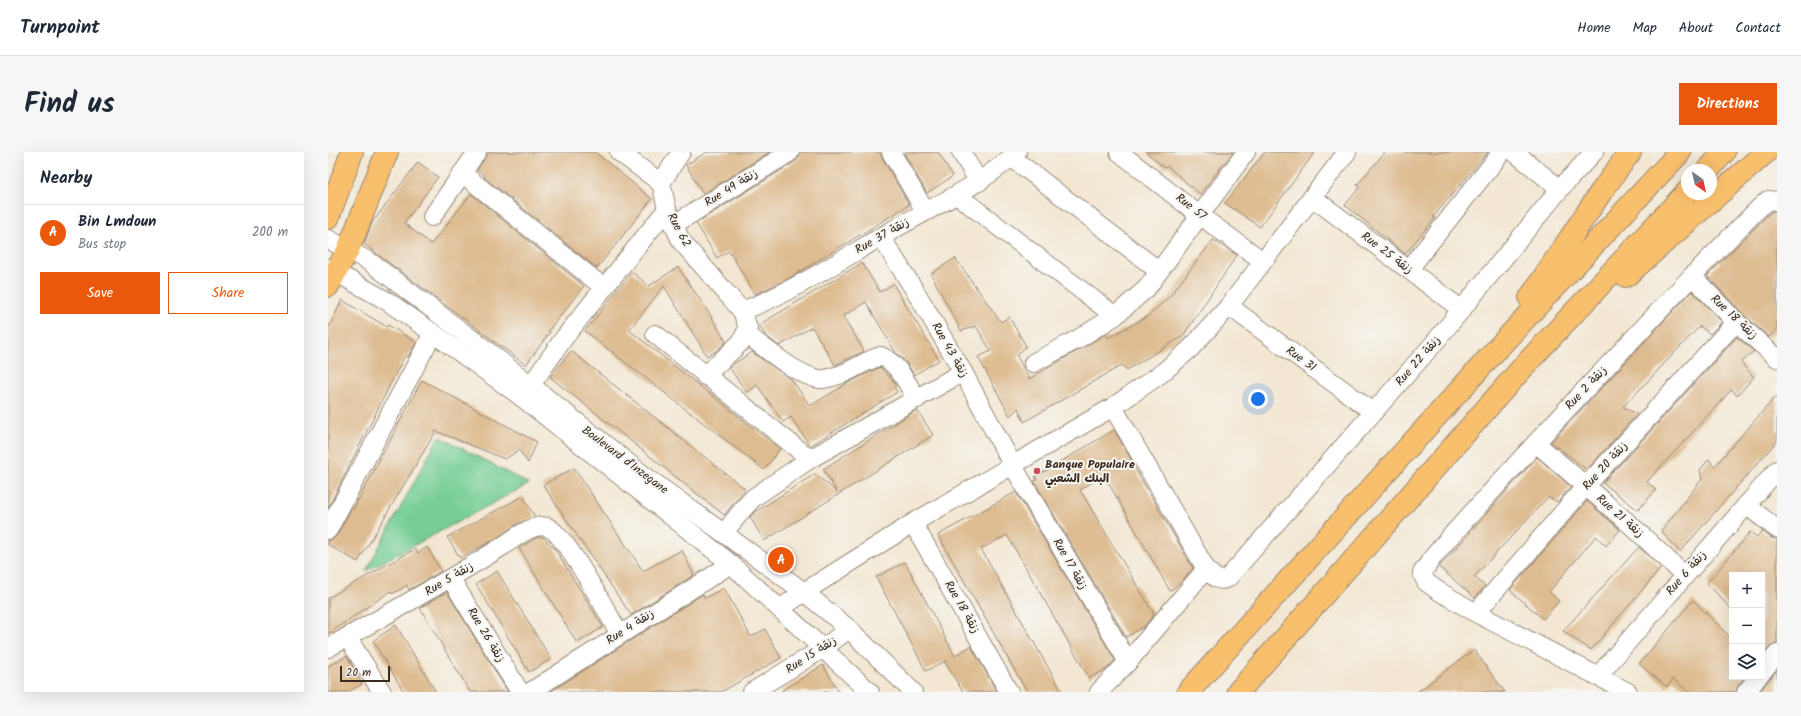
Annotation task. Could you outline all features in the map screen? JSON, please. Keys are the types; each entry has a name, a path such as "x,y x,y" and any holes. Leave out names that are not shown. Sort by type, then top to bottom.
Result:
{"main road":[{"path":"328,218 352,152"},
{"path":"331,276 348,250 387,152"},
{"path":"1495,350 1601,192 1630,152"},
{"path":"1188,692 1495,350 1680,152"},
{"path":"1713,164 1724,152"},
{"path":"1524,366 1766,152"},
{"path":"1238,692 1524,366 1681,198"}],"street":[{"path":"432,217 477,152"},
{"path":"619,152 661,183 681,152"},
{"name":"Rue 49 زنقة","path":"531,385 564,338 603,287 670,217 790,152"},
{"path":"891,152 925,211"},
{"path":"961,152 978,182"},
{"name":"Rue 57","path":"1119,152 1263,261"},
{"path":"1033,363 1078,339 1115,316 1147,288 1246,152"},
{"path":"781,608 913,523 1113,407 1162,373 1190,349 1229,306 1347,152"},
{"path":"1409,269 1502,152"},
{"path":"1514,152 1560,189"},
{"name":"Rue 22 زنقة","path":"1206,569 1216,578 1224,580 1238,568 1462,310 1560,189 1594,152"},
{"path":"1014,155 1159,271"},
{"name":"Rue 37 زنقة","path":"742,311 764,303 804,283 925,211 957,195 978,182 1014,155"},
{"path":"462,173 603,287"},
{"name":"Rue 62","path":"661,183 670,217 681,241 742,311"},
{"path":"957,195 1115,316"},
{"name":"Rue 25 زنقة","path":"1312,196 1462,310"},
{"name":"Rue 2 زنقة","path":"1476,613 1426,582 1422,573 1425,567 1449,538 1536,443 1692,276 1768,200 1777,201"},
{"name":"Rue 43 زنقة","path":"881,237 963,372 1013,466"},
{"name":"Boulevard d'Inzegane","path":"328,239 370,262 531,385 611,450 804,592 849,629 913,692"},
{"name":"Boulevard d'Inzegane","path":"331,276 387,301 520,396 731,564 781,608 870,692"},
{"name":"Rue 18 زنقة","path":"1692,276 1736,322 1777,358"},
{"name":"Rue 31","path":"1229,306 1373,412"},
{"path":"705,376 741,342 746,334 748,328 742,311"},
{"name":"Rue 20 زنقة","path":"1476,613 1586,487 1736,322"},
{"path":"328,530 433,333"},
{"path":"655,334 705,376 810,459"},
{"path":"746,334 792,367 820,379 841,374 871,359 881,356 891,362 917,399"},
{"path":"724,534 753,498 810,459 963,372"},
{"path":"1099,692 1128,662 1206,569 1113,407"},
{"name":"Rue 21 زنقة","path":"1536,443 1633,527 1684,575"},
{"name":"Rue 17 زنقة","path":"1013,466 1128,662"},
{"name":"Rue 6 زنقة","path":"1597,677 1684,575 1777,470"},
{"path":"1746,505 1777,529"},
{"name":"Rue 18 زنقة","path":"913,523 1009,692"},
{"name":"Rue 5 زنقة","path":"328,648 452,578 523,534 537,527 546,527 552,530 566,545 620,634"},
{"name":"Rue 4 زنقة","path":"530,692 731,564"},
{"name":"Rue 26 زنقة","path":"452,578 520,692"},
{"path":"1476,613 1628,692"},
{"name":"Rue 15 زنقة","path":"752,692 822,648 849,629"},
{"path":"347,637 382,692"},
{"path":"1765,668 1777,654"},
{"path":"1746,692 1756,680"}],"green space":[{"path":"439,436 529,484 366,571"}],"building":[{"path":"489,152 595,152 652,199 597,268 477,170"},
{"path":"707,152 770,152 703,194 686,165"},
{"path":"800,152 879,152 909,205 786,280 755,294 729,251 717,258 696,223 796,161"},
{"path":"938,152 953,176 927,193 904,153"},
{"path":"1146,152 1233,152 1200,194 1167,166 1165,168"},
{"path":"1265,152 1315,152 1260,227 1225,203"},
{"path":"1385,152 1488,152 1433,217 1435,218 1405,254 1345,205 1360,187 1357,185"},
{"path":"418,162 438,177 404,223 431,244 471,194 584,286 548,331 550,332 526,365 364,244 372,223"},
{"path":"1772,211 1777,211 1777,329 1769,337 1743,314 1707,276"},
{"path":"1213,240 1237,255 1183,336 1127,370 1122,365 1024,422 1018,408 1010,416 978,357 991,351 976,326 961,331 931,274 955,258 1001,322 1009,317 1026,346 1017,356 1029,379 1106,334 1108,338 1148,316 1170,296"},
{"path":"862,263 880,292 893,284 939,360 914,375 906,362 896,353 866,302 843,316 864,351 835,365 812,327 779,346 765,335 759,325"},
{"path":"678,267 711,316 726,342 716,351 707,356 664,286 629,330 780,449 764,470 585,331 632,272 649,286"},
{"path":"1692,291 1722,322 1710,334 1700,326 1623,407 1637,414 1587,470 1551,442"},
{"path":"342,300 387,327 388,325 416,342 408,357 405,355 328,508 328,329"},
{"path":"1737,337 1754,351 1741,363 1754,377 1737,396 1732,389 1647,482 1656,490 1638,510 1603,483"},
{"path":"571,351 745,489 724,515 550,377"},
{"path":"752,352 791,379 810,406 846,384 880,367 893,381 897,392 810,446 791,417 783,422 757,385 747,393 729,367"},
{"path":"422,380 537,442 528,463 519,450 505,459 436,431 358,562 328,545 328,540 333,539 337,535 351,509 353,510"},
{"path":"1777,395 1777,441 1680,552 1661,531 1702,479 1700,470 1709,459 1714,467"},
{"path":"917,410 933,435 764,541 750,517 755,512 815,474 837,492 823,469"},
{"path":"1114,430 1193,568 1182,581 1170,591 1104,475 1080,490 1154,614 1145,626 1126,637 1034,481 1037,480 1035,477"},
{"path":"1537,457 1571,487 1558,502 1548,497 1474,577 1485,586 1475,598 1439,567"},
{"path":"574,468 643,571 682,550 694,575 631,615 543,485"},
{"path":"1016,492 1115,660 1107,669 1089,678 1007,535 981,549 1062,692 1027,692 938,535"},
{"path":"523,496 535,517 519,523 495,539 460,558 447,537"},
{"path":"1587,501 1620,530 1606,546 1596,536 1549,592 1559,601 1543,619 1510,590"},
{"path":"1762,531 1771,538 1777,539 1777,644 1769,647 1765,652 1765,572 1729,572 1729,607 1707,583 1750,532 1757,537"},
{"path":"538,537 543,537 555,549 603,627 577,643 519,548"},
{"path":"427,547 441,571 409,590 407,585 392,594 391,591 328,634 328,598 415,549 418,553"},
{"path":"1639,547 1661,568 1591,650 1563,631"},
{"path":"905,562 955,656 971,646 997,692 963,692 945,662 947,660 926,671 876,577"},
{"path":"497,571 551,659 529,672 476,584"},
{"path":"724,588 751,637 765,629 781,658 721,692 550,692 703,594 705,598"},
{"path":"447,592 508,692 470,692 420,608"},
{"path":"1693,600 1729,636 1729,680 1743,680 1736,692 1689,692 1673,679 1667,687 1639,664"},
{"path":"396,625 436,692 404,692 373,641"},
{"path":"1474,650 1505,692 1417,692"},
{"path":"347,656 362,684 348,692 328,692 328,666"},
{"path":"823,665 839,692 780,692"},
{"path":"1777,670 1777,692 1759,692"}],"place":[{"name":"Banque Populaire البنك الشعبي","path":"1037,471"},
{"name":"Bin Lmdoun","path":"781,560"}]}
